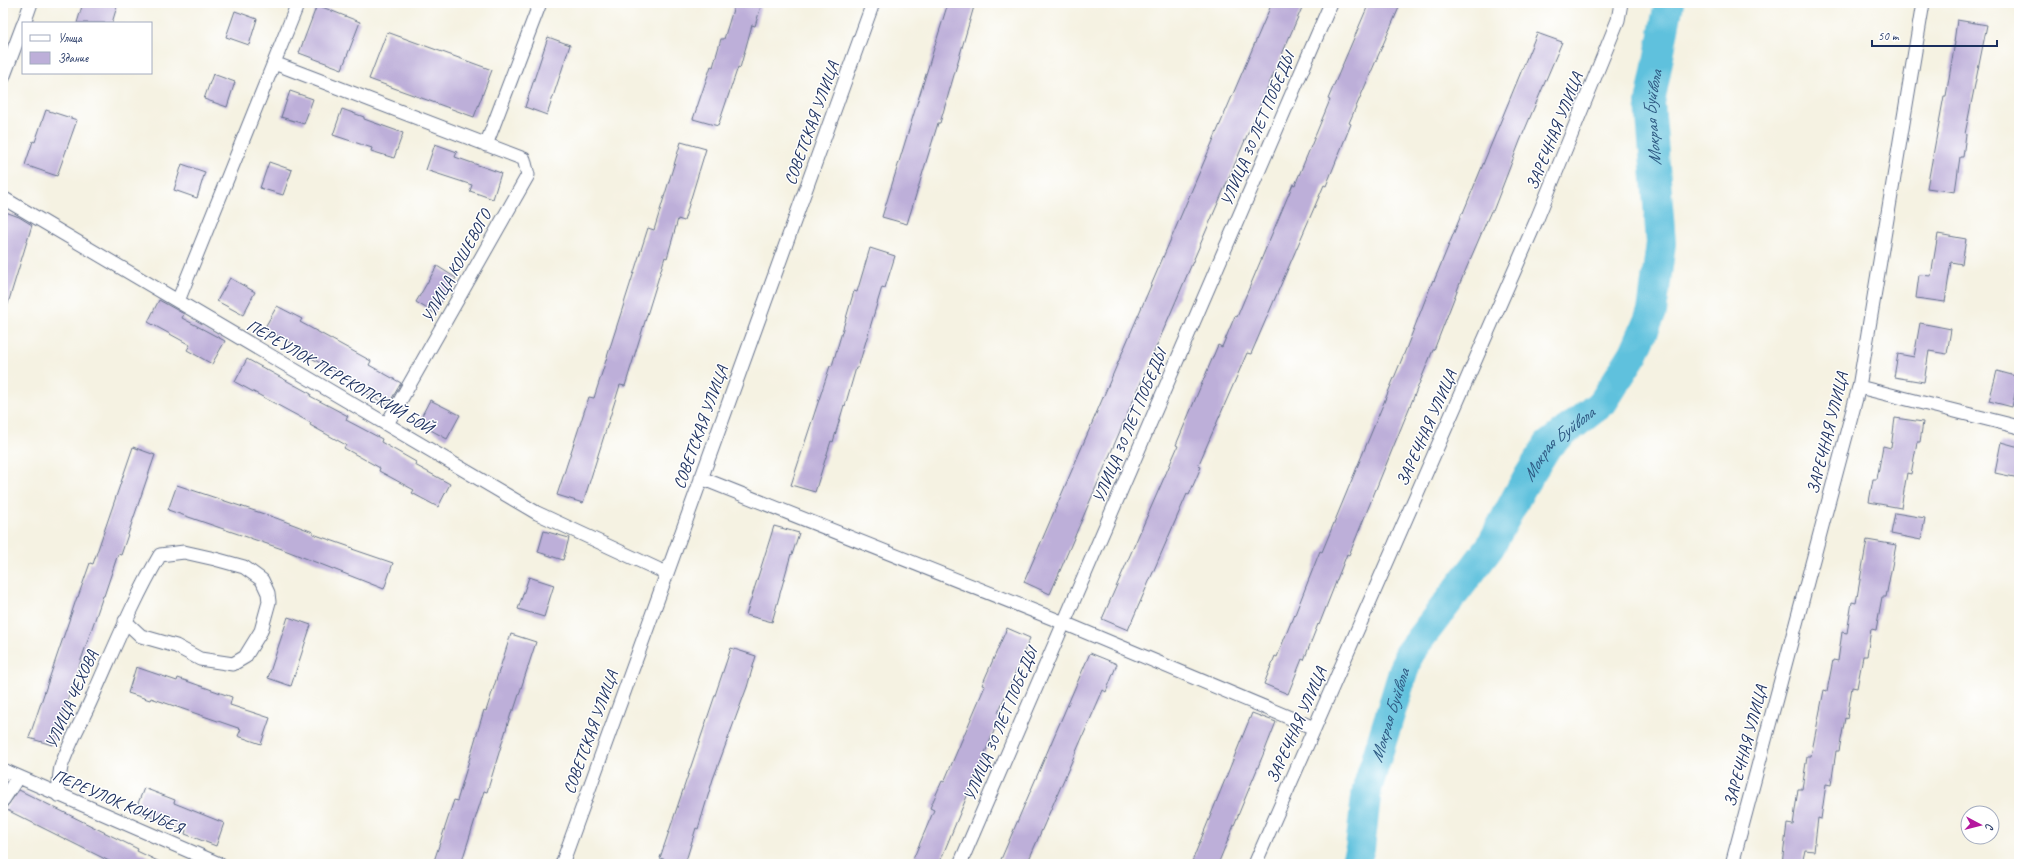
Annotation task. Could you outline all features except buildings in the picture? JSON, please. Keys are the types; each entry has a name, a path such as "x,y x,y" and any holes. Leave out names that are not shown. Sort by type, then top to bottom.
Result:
{"street":[{"path":"24,22 31,3"},
{"path":"178,301 298,3"},
{"path":"486,145 540,3"},
{"name":"СОВЕТСКАЯ УЛИЦА","path":"562,864 873,3"},
{"name":"УЛИЦА 30 ЛЕТ ПОБЕДЫ","path":"960,864 1331,3"},
{"name":"ЗАРЕЧНАЯ УЛИЦА","path":"1255,864 1538,219 1618,20 1621,3"},
{"name":"ЗАРЕЧНАЯ УЛИЦА","path":"1732,864 1859,387 1923,3"},
{"path":"3,78 22,27"},
{"name":"УЛИЦА КОШЕВОГО","path":"274,63 524,159 528,175 387,424"},
{"name":"ПЕРЕУЛОК ПЕРЕКОПСКИЙ БОЙ","path":"3,198 537,513 666,573"},
{"path":"1859,387 2019,427"},
{"path":"701,478 1064,623 1314,728"},
{"name":"УЛИЦА ЧЕХОВА","path":"58,795 61,768 73,737 92,699 125,621 140,589 160,555 184,552 244,567 262,580 268,593 269,602 261,631 246,657 232,664 200,659 176,646 141,636 125,621"},
{"name":"ПЕРЕУЛОК КОЧУБЕЯ","path":"3,770 219,864"},
{"path":"3,800 18,777"}],"waterway":[{"name":"Мокрая Буйвола","path":"1355,864 1360,848 1367,789 1409,653 1490,547 1523,485 1548,445 1603,402 1634,353 1652,312 1661,243 1650,103 1669,3"}]}
